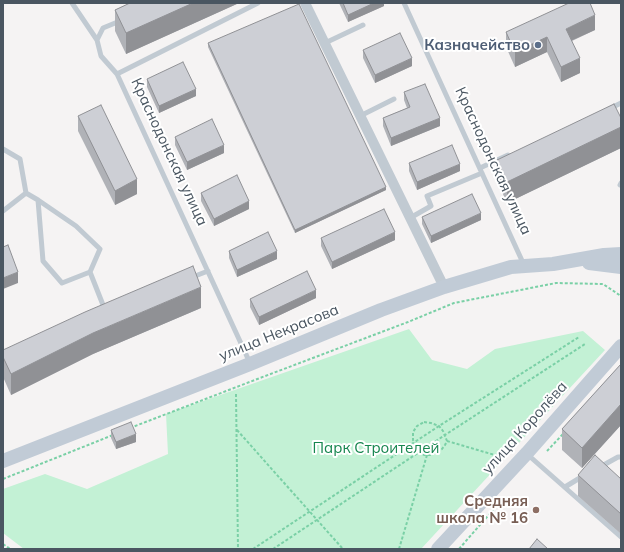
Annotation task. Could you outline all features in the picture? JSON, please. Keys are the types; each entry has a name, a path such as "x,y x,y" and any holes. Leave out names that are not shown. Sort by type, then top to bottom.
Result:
{"main road":[{"name":"улица Некрасова","path":"3,461 250,364 381,310 444,287 505,269 621,254"},
{"name":"улица Некрасова","path":"575,261 621,267"},
{"name":"улица Королёва","path":"438,549 619,351"}],"street":[{"path":"305,3 444,287"}],"lane":[{"path":"72,3 97,40 101,56 117,74"},
{"name":"Краснодонская улица","path":"250,364 117,74 258,3"},
{"name":"Краснодонская улица","path":"404,3 524,266"},
{"path":"97,40 103,28 123,20"},
{"path":"325,43 363,26"},
{"path":"360,116 394,99"},
{"path":"607,110 621,103"},
{"path":"3,149 20,159 26,193 76,226 100,249 90,272 105,311"},
{"path":"410,218 430,206 427,196 481,171 515,152"},
{"path":"3,211 26,193"},
{"path":"38,200 43,261 62,283 90,272"},
{"path":"186,279 208,271"},
{"path":"98,314 112,308"},
{"path":"526,453 621,537"},
{"path":"596,469 618,457 621,457"},
{"path":"565,487 589,473"}],"path":[{"path":"127,429 454,303 556,283 603,284 621,296"},
{"path":"254,549 439,426 579,337"},
{"path":"273,549 585,344"},
{"path":"236,394 238,549"},
{"path":"424,422 431,423 439,426 443,430 447,441 442,450 427,455 419,452 414,443 413,432 417,426 424,422"},
{"path":"237,430 343,549"},
{"path":"3,479 113,435"},
{"path":"447,441 505,458"},
{"path":"399,549 427,455"},
{"path":"3,544 10,549"}],"green space":[{"name":"Парк Строителей","path":"409,329 432,360 467,369 495,349 583,331 605,350 421,549 24,549 3,533 3,489 45,474 87,489 168,454 166,414"}],"building":[{"path":"130,3 193,3 126,33 115,10"},
{"path":"343,3 374,3 348,15"},
{"path":"569,3 590,3 595,15 566,29 580,58 561,67 547,37 515,52 506,32"},
{"path":"299,4 386,187 295,230 208,43"},
{"path":"400,33 412,58 375,75 363,50"},
{"path":"183,62 196,89 159,106 147,79"},
{"path":"425,84 440,118 391,138 383,118 410,107 404,92"},
{"path":"614,104 621,118 621,127 507,182 497,160"},
{"path":"101,105 137,179 115,191 78,116"},
{"path":"212,119 224,145 187,162 175,137"},
{"path":"452,145 460,164 417,182 409,163"},
{"path":"237,175 249,201 214,219 201,193"},
{"path":"472,194 481,213 431,236 422,217"},
{"path":"384,209 395,232 332,262 321,238"},
{"path":"268,232 277,251 237,270 229,251"},
{"path":"8,245 18,272 3,278 3,247"},
{"path":"193,266 201,287 93,333 11,374 3,357 3,350 85,312"},
{"path":"307,271 316,290 259,317 250,299"},
{"path":"621,364 621,404 582,448 562,429"},
{"path":"131,422 136,434 116,442 111,430"},
{"path":"595,455 621,479 621,514 578,475"},
{"path":"537,539 548,549 529,549"}],"place":[{"name":"Казначейство","path":"538,45"},
{"name":"Средняя школа № 16","path":"536,510"}]}
